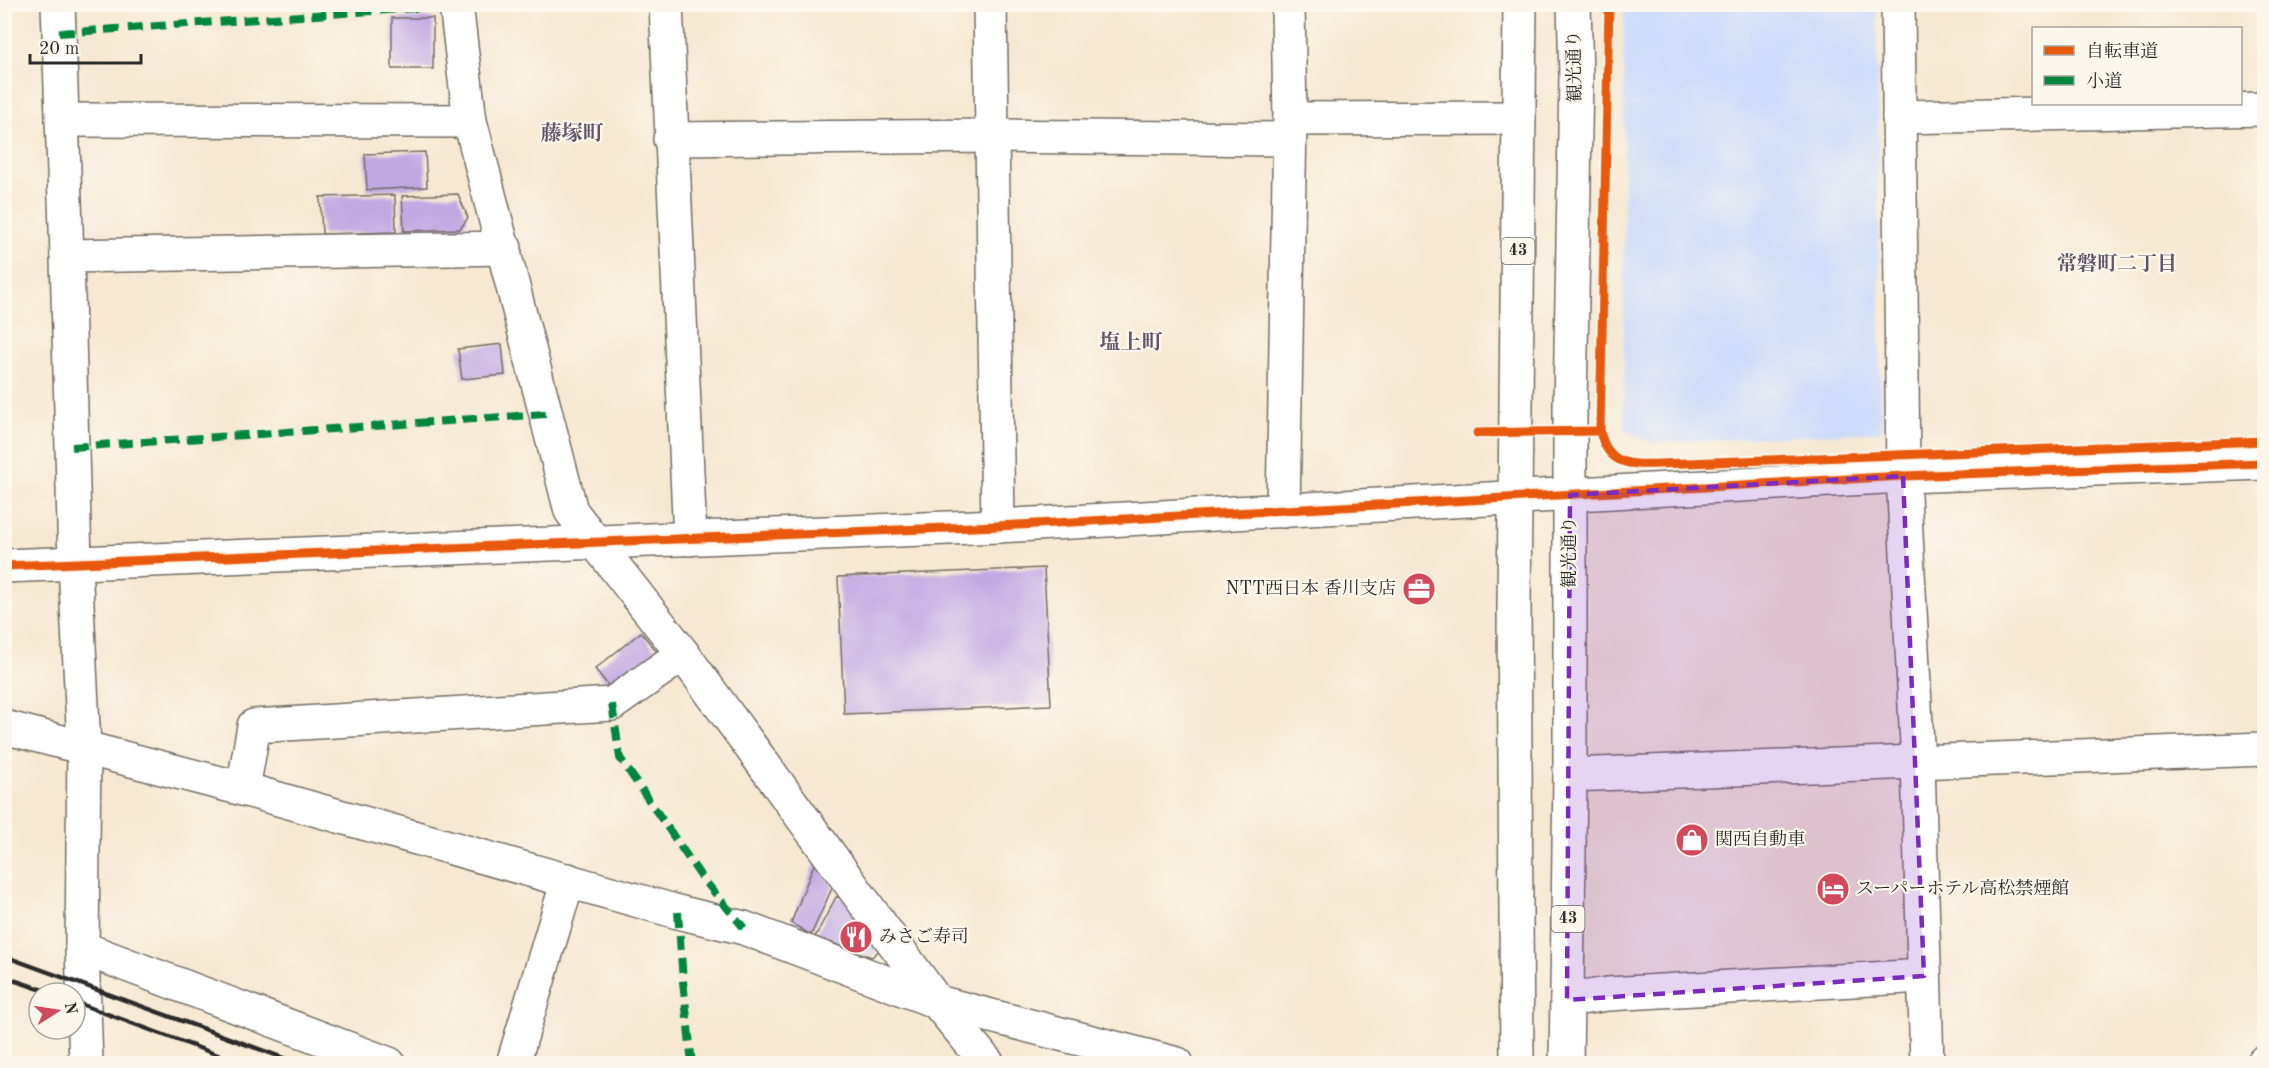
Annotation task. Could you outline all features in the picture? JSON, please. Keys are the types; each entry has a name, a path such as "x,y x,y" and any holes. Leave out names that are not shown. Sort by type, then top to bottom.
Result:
{"street":[{"path":"58,4 75,564 84,747 82,948 86,1064"},
{"path":"456,4 470,121 505,248 571,511 683,654 938,1002 988,1064"},
{"path":"666,4 670,139 690,539"},
{"path":"990,4 994,136 998,526"},
{"path":"1283,511 1290,129 1288,4"},
{"name":"43","path":"1517,1064 1514,606 1520,4"},
{"name":"観光通り","path":"1566,1064 1570,776 1571,266 1576,76 1574,4"},
{"path":"1898,4 1903,476 1918,763 1927,1064"},
{"path":"1899,117 2265,109"},
{"path":"670,139 994,136 1290,129 1519,118"},
{"path":"62,120 470,121"},
{"path":"67,256 505,248"},
{"path":"4,567 998,526 1903,476 2265,463"},
{"path":"243,789 254,726 612,704 683,654"},
{"path":"4,727 243,789 678,912 744,928 938,1002 1177,1064"},
{"path":"1570,776 2265,749"},
{"path":"513,1064 568,880"},
{"path":"82,948 388,1064"},
{"path":"1567,1000 1608,994 1924,976"}],"highlighted area":[{"path":"1903,476 1924,976 1567,1000 1570,495"}],"shaded area":[{"path":"1624,5 1877,5 1881,432 1650,443 1624,429"}],"building":[{"path":"392,18 433,18 433,69 392,69"},
{"path":"425,152 427,187 367,190 365,154"},
{"path":"458,194 468,218 460,229 404,231 402,196"},
{"path":"395,195 396,232 322,234 320,197"},
{"path":"502,344 505,375 462,379 458,349"},
{"path":"1044,568 1051,705 844,714 838,577"},
{"path":"641,632 664,661 618,698 595,669"},
{"path":"815,862 833,886 811,935 791,923"},
{"path":"836,897 848,899 885,945 872,957 815,937"}],"railway":[{"path":"4,956 300,1064"},
{"path":"4,977 27,985"},
{"path":"87,1006 242,1064"}],"marked path":[{"path":"59,33 443,6"},
{"path":"72,447 546,414"},
{"path":"612,704 620,758 700,875 744,928"},
{"path":"678,912 692,1064"}],"cycle path":[{"path":"1609,4 1600,431 1604,443 1615,457 1630,463 1649,464 2264,441"},
{"path":"1477,433 1600,431"},
{"path":"4,566 998,526 1903,476 2264,463"}],"place":[{"name":"NTT西日本 香川支店","path":"1419,589"},
{"name":"関西自動車","path":"1692,840"},
{"name":"スーパーホテル高松禁煙館","path":"1833,889"},
{"name":"みさご寿司","path":"856,937"}],"district":[{"name":"藤塚町","path":"572,134"},
{"name":"常磐町二丁目","path":"2117,265"},
{"name":"塩上町","path":"1131,343"}]}
